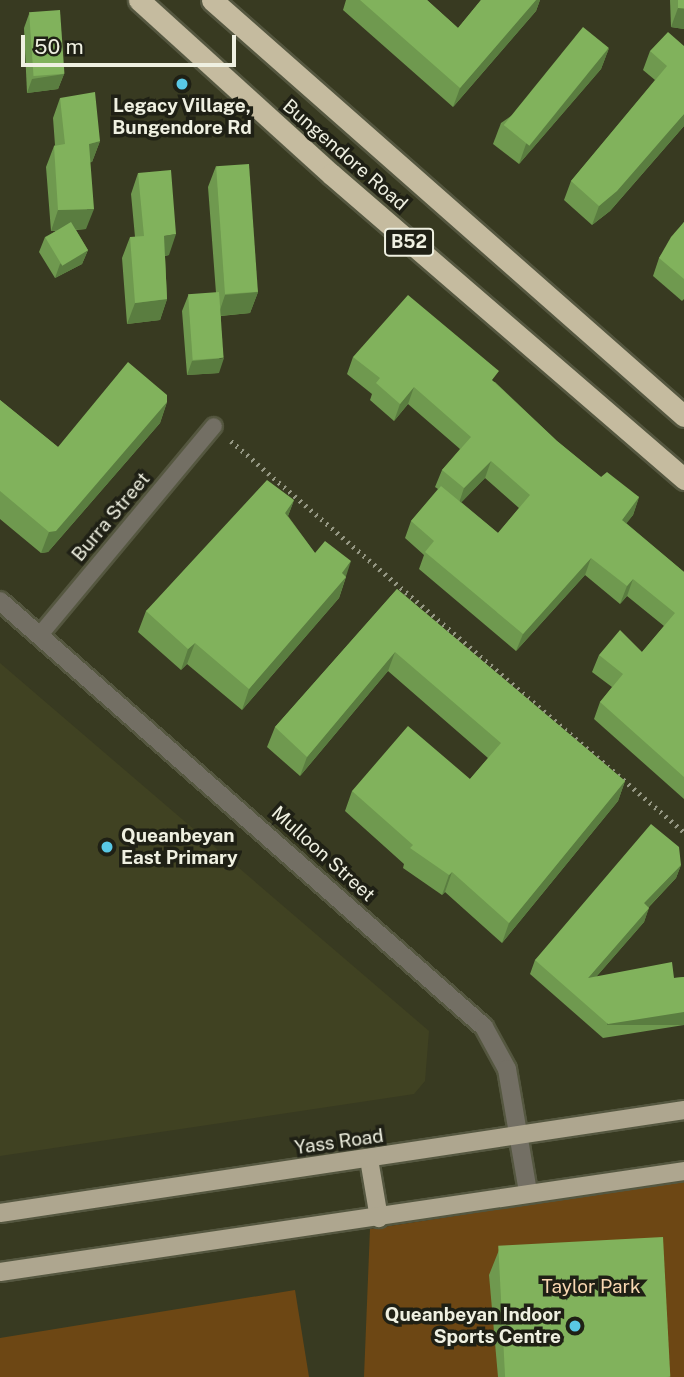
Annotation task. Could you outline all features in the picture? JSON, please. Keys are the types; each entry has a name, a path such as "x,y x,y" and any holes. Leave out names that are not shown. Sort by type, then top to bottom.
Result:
{"highway":[{"name":"Bungendore Road","path":"139,0 331,174 684,479"},
{"name":"Bungendore Road","path":"212,0 684,416"}],"main road":[{"name":"Yass Road","path":"0,1213 684,1110"},
{"path":"369,1159 379,1218"},
{"path":"0,1272 684,1171"}],"street":[{"name":"Mulloon Street","path":"0,601 475,1017 504,1058 528,1192"}],"lane":[{"name":"Burra Street","path":"39,636 214,426"}],"path":[{"path":"214,426 684,832"}],"shaded area":[{"name":"Queanbeyan East Primary","path":"0,663 429,1031 425,1081 414,1094 0,1156"}],"green space":[{"name":"Taylor Park","path":"684,1181 684,1377 364,1377 370,1229"},
{"path":"295,1290 309,1377 0,1377 0,1338"}],"building":[{"path":"360,0 427,0 458,28 481,0 536,0 460,88"},
{"path":"678,0 684,0 684,8 678,8"},
{"path":"60,10 64,74 34,76 29,12"},
{"path":"583,27 609,48 529,146 504,125"},
{"path":"668,32 684,46 684,114 617,191 599,206 571,181 667,66 650,51"},
{"path":"95,92 100,141 89,144 94,209 58,210 54,146 65,144 60,98"},
{"path":"249,164 258,292 225,294 216,166"},
{"path":"171,170 176,234 164,236 167,299 135,303 130,237 144,236 138,173"},
{"path":"71,222 88,250 62,266 45,237"},
{"path":"684,222 684,279 659,258 671,237"},
{"path":"219,292 224,358 193,360 188,294"},
{"path":"408,295 499,371 492,380 557,441 601,477 607,472 639,497 622,520 684,572 684,777 600,702 623,674 599,655 620,630 642,652 675,613 633,579 627,586 591,558 523,634 425,552 434,541 411,521 441,486 498,533 530,495 491,461 464,488 442,470 471,437 414,387 400,404 376,383 380,378 353,357"},
{"path":"128,362 167,395 167,402 56,531 49,532 0,491 0,400 58,447"},
{"path":"267,480 294,500 285,513 315,553 325,541 351,561 342,573 346,577 249,689 195,643 188,649 146,611"},
{"path":"397,589 625,781 509,923 452,872 449,875 410,848 413,845 352,791 408,726 470,779 501,743 395,652 307,757 275,727"},
{"path":"651,824 679,847 681,865 644,903 649,908 588,978 672,962 674,978 684,977 684,1012 608,1024 535,960"},
{"name":"Queanbeyan Indoor Sports Centre","path":"663,1237 670,1377 505,1377 498,1246"}],"place":[{"name":"Legacy Village, Bungendore Rd","path":"182,84"},
{"name":"Queanbeyan East Primary","path":"107,847"},
{"name":"Queanbeyan Indoor Sports Centre","path":"575,1326"}]}
